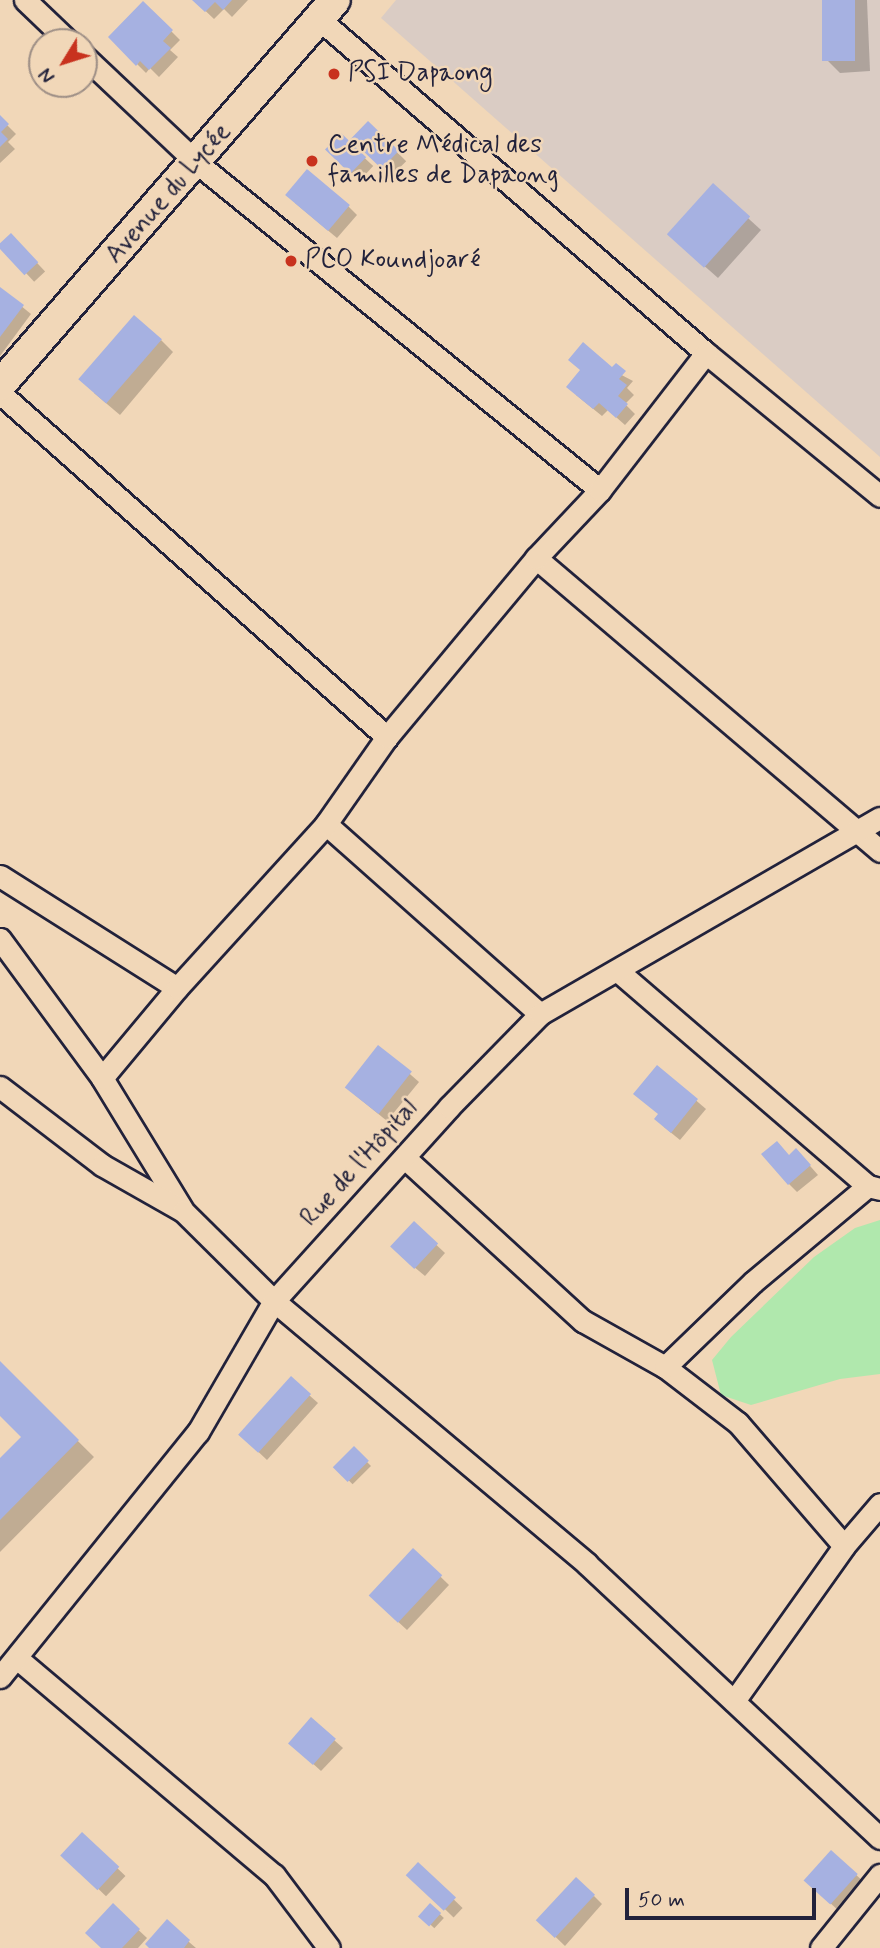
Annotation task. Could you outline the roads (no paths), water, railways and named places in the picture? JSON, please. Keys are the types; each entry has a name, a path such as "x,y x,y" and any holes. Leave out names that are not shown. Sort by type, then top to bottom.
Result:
{"main road":[{"name":"Avenue du Lycée","path":"0,385 197,163 327,9"}],"street":[{"path":"25,0 54,28"},
{"path":"327,9 706,353 880,496"},
{"path":"98,69 197,163 600,490"},
{"path":"102,1078 177,988 326,824 387,737 536,558 600,490 706,353"},
{"path":"0,393 387,737"},
{"path":"536,558 880,851"},
{"name":"Rue de l'Hôpital","path":"0,1677 18,1659 198,1432 274,1301 406,1159 449,1107 540,1014 619,972 880,818"},
{"path":"326,824 540,1014"},
{"path":"0,876 177,988"},
{"path":"0,939 102,1078 183,1211 274,1301 587,1564 880,1838"},
{"path":"619,972 874,1187 753,1282 665,1367"},
{"path":"0,1087 102,1165 183,1211"},
{"path":"406,1159 583,1321 665,1367 738,1423 844,1546"},
{"path":"734,1701 844,1546 880,1504"},
{"path":"18,1659 274,1875 329,1948"},
{"path":"821,1948 880,1875"}],"place":[{"name":"PSI Dapaong","path":"334,74"},
{"name":"Centre Médical des familles de Dapaong","path":"312,161"},
{"name":"PCO Koundjoaré","path":"291,261"}]}
